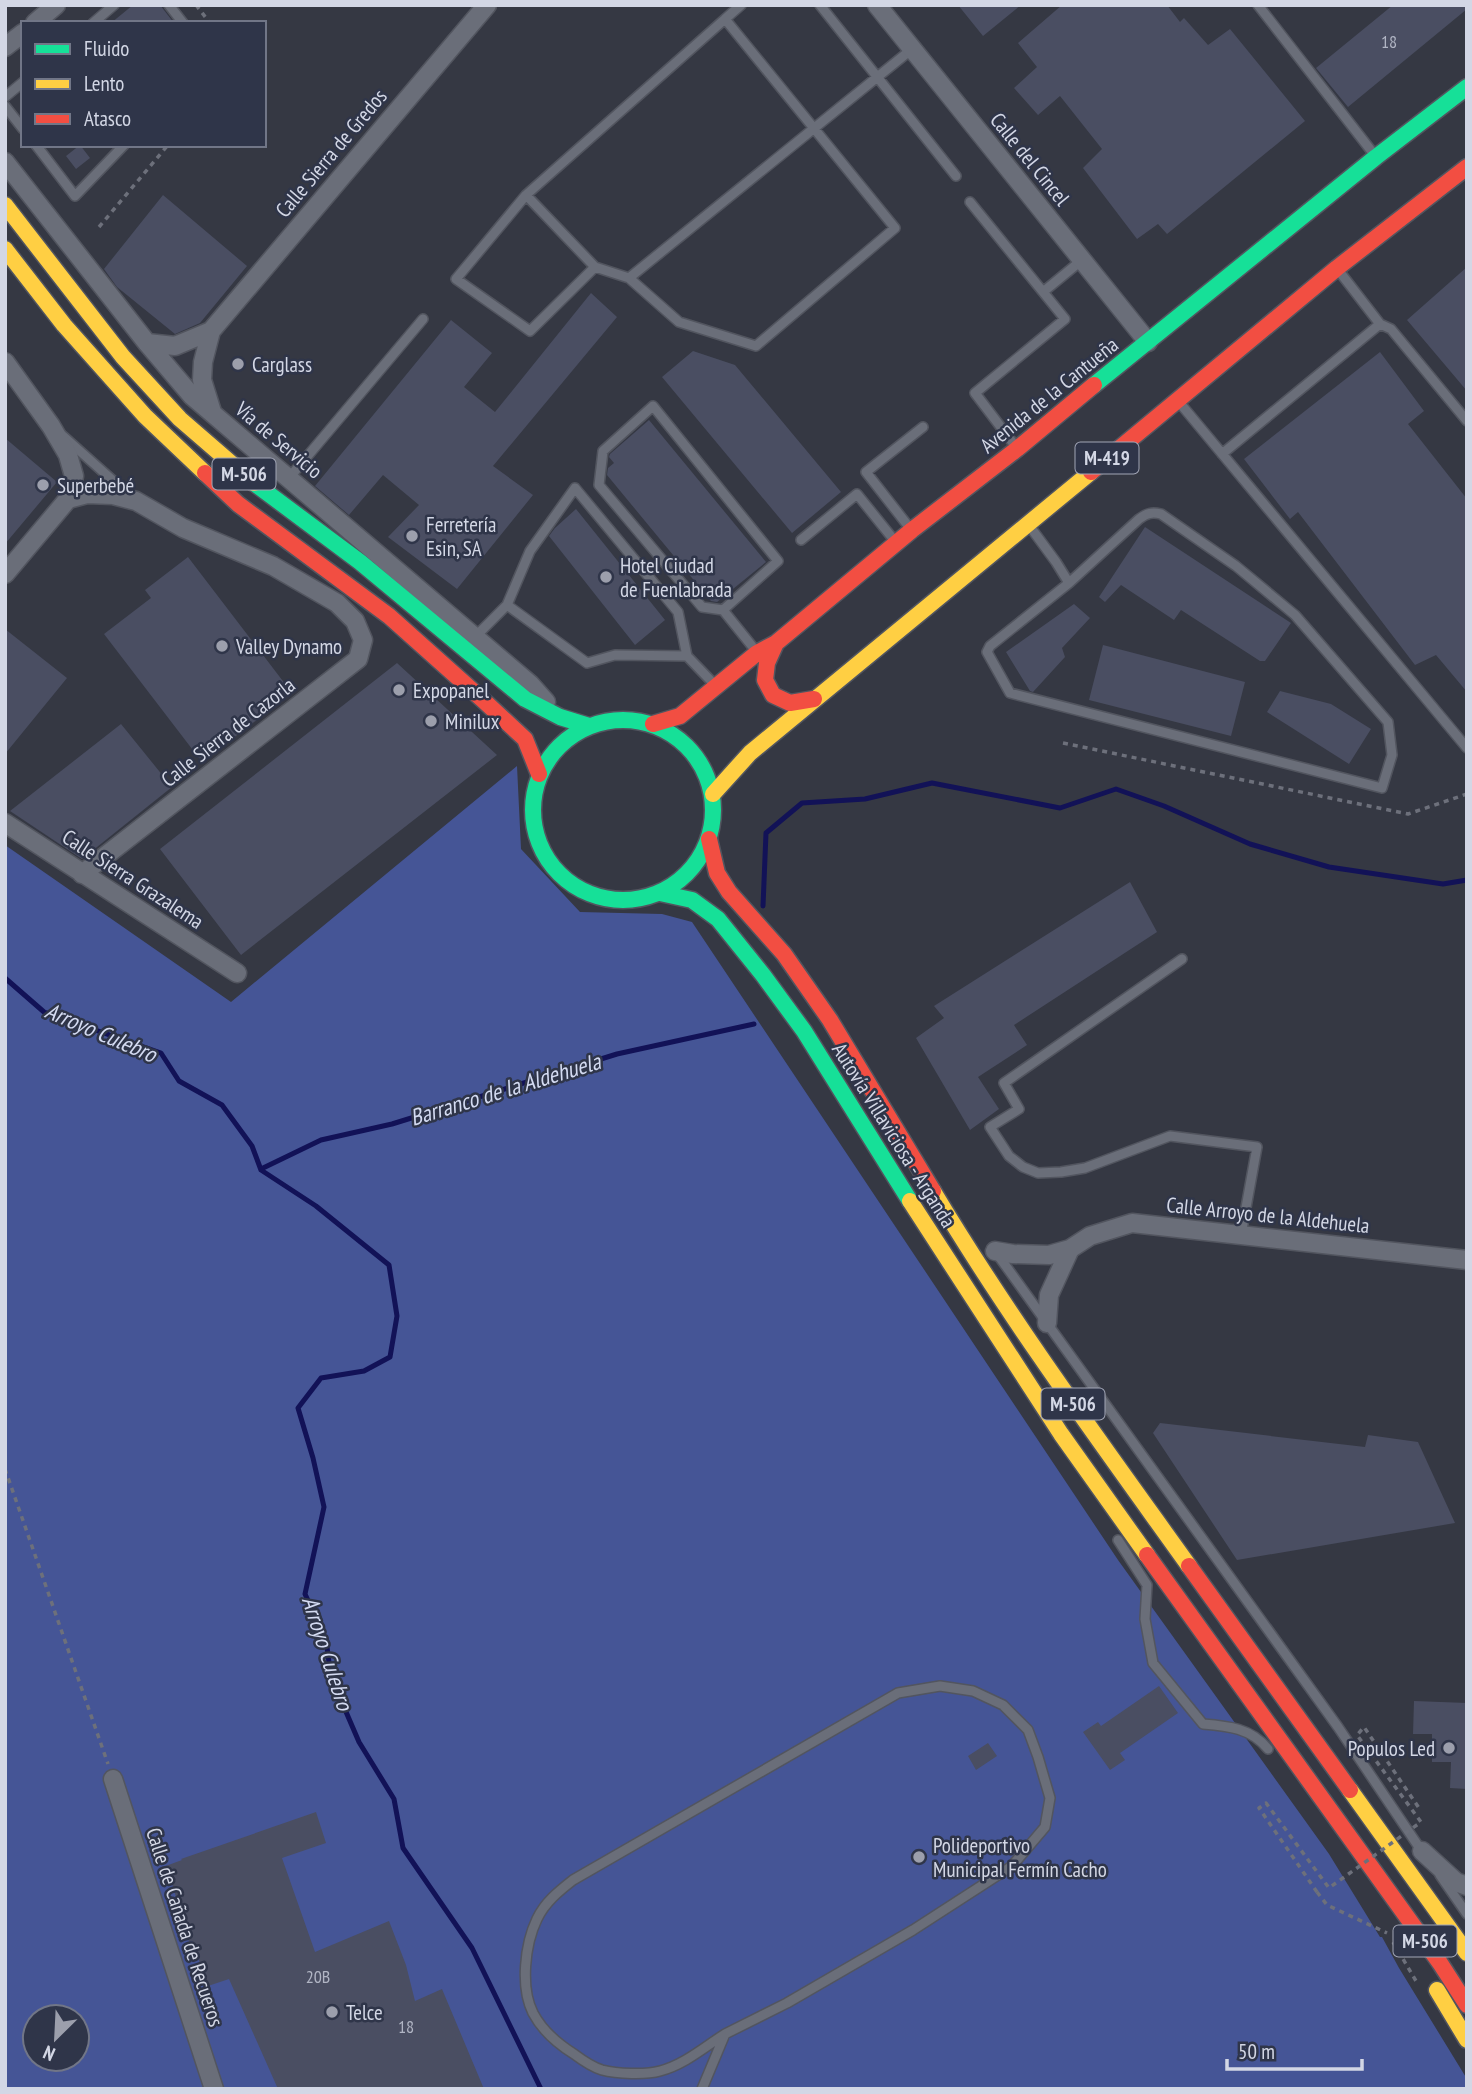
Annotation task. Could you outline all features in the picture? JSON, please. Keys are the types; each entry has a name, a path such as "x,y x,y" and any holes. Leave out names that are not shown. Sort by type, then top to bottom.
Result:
{"main road":[{"name":"Avenida de la Cantueña","path":"653,724 680,716 757,653 776,643 912,530 1017,449 1376,157 1467,87"},
{"name":"M-419","path":"713,794 750,753 814,699 1337,268 1466,168"},
{"name":"M-506","path":"5,205 123,357 180,419 264,491 401,595 525,699 560,717 589,726"},
{"name":"M-506","path":"5,248 64,325 145,416 238,504 389,616 525,739 539,774"},
{"path":"776,643 767,663 765,680 773,695 790,703 814,699"},
{"name":"M-506","path":"610,720 653,724 681,740 701,764 713,794 714,817 709,839 690,871 660,892 625,901 590,894 559,875 539,845 532,809 539,774 559,745 589,726 610,720"},
{"name":"M-506","path":"709,839 717,873 729,892 784,954 830,1020 966,1246 1072,1402 1467,1953"},
{"name":"Autovía Villaviciosa - Arganda","path":"660,892 692,900 718,919 763,975 804,1031 949,1263 1061,1434"},
{"path":"874,1093 906,1122 949,1187"},
{"name":"M-506","path":"1061,1434 1381,1879 1467,2005"},
{"path":"1381,1879 1425,1979 1467,2040"}],"street":[{"path":"37,21 56,5"},
{"name":"Calle Sierra de Gredos","path":"212,412 202,380 203,362 211,331 487,5"},
{"name":"Calle del Cincel","path":"877,5 1148,342"},
{"path":"5,47 21,35"},
{"name":"Vía de Servicio","path":"5,162 147,344 192,396 530,684 560,717"},
{"name":"Calle Sierra de Gredos","path":"147,344 175,346 211,331"},
{"path":"5,362 51,426 68,455 74,476 68,499 5,574"},
{"path":"68,499 87,494 113,495 136,501 183,528 273,566"},
{"name":"Calle Sierra de Cazorla","path":"82,874 358,659 363,640 355,621 337,603 273,566"},
{"name":"Calle Sierra Grazalema","path":"5,823 237,973"},
{"name":"Calle Arroyo de la Aldehuela","path":"991,1247 1013,1254 1049,1255 1070,1250 1090,1237 1132,1223 1467,1260"},
{"path":"1047,1323 1049,1294 1070,1250"},
{"name":"Calle de Cañada de Recueros","path":"113,1779 214,2089"},
{"path":"1422,1851 1456,1882 1467,1886"}],"lane":[{"path":"95,21 114,5"},
{"path":"172,9 185,5"},
{"path":"595,267 530,331 456,279 526,195 741,5"},
{"path":"820,5 956,176"},
{"path":"1258,5 1376,157"},
{"path":"526,195 595,267 629,278 679,322 756,346 895,228 725,19"},
{"path":"629,278 912,49"},
{"path":"5,97 21,84"},
{"path":"5,106 21,126"},
{"path":"38,147 75,196 122,147"},
{"path":"970,202 1065,319 975,393 1017,449"},
{"path":"1043,292 1082,260"},
{"path":"1337,268 1380,324 1391,329 1467,421"},
{"path":"289,478 423,319"},
{"path":"1222,454 1380,324"},
{"path":"1177,400 1467,748"},
{"path":"723,610 778,561 653,406 603,451 599,485 702,607 723,610 757,653"},
{"path":"51,426 136,501"},
{"path":"912,530 866,472 923,427"},
{"path":"475,637 507,605 530,551 575,488 678,612 687,656 716,686"},
{"path":"801,540 857,494 897,543"},
{"path":"1146,514 1161,514 1236,566 1295,615 1388,722 1392,755 1382,788 1010,694 987,652 990,646 1069,583 1146,514"},
{"path":"1027,523 1069,583"},
{"path":"273,566 327,586"},
{"path":"337,590 368,601"},
{"path":"507,605 587,663 615,655 687,656"},
{"path":"1182,959 1004,1083 1019,1109 990,1127 1009,1156 1023,1167 1038,1173 1085,1168 1170,1136 1257,1147 1241,1235"},
{"path":"991,1247 1338,1727 1467,1914"},
{"path":"1061,1434 1098,1503"},
{"path":"1111,1527 1147,1585 1145,1619 1153,1663 1203,1724 1234,1727 1259,1737 1274,1756"},
{"path":"702,2089 725,2034 787,2003 912,1930 1012,1866 1045,1827 1050,1798 1028,1730 1003,1705 973,1691 940,1686 898,1693 573,1880 553,1895 537,1919 527,1952 525,1986 533,2013 556,2042 583,2061 603,2070 644,2074 663,2070 725,2034"},
{"path":"1301,1787 1337,1818"}],"path":[{"path":"196,5 208,21"},
{"path":"99,227 166,147"},
{"path":"1063,743 1408,814 1467,794"},
{"path":"5,1469 113,1779"},
{"path":"1421,1811 1364,1727 1357,1735 1421,1822 1329,1888 1266,1804 1259,1808 1327,1905 1387,1932 1425,1979"}],"shaded area":[{"path":"517,766 521,849 580,912 662,914 692,922 1118,1560 1329,1854 1467,2079 1467,2089 5,2089 5,845 231,1002"}],"building":[{"path":"133,5 160,5 172,21 113,21"},
{"path":"958,5 1021,5 983,36"},
{"path":"1062,5 1167,5 1180,22 1184,18 1208,45 1230,29 1305,121 1167,234 1158,224 1137,239 1083,168 1102,149 1060,96 1038,115 1014,88 1037,67 1018,43"},
{"path":"1393,5 1467,5 1467,9 1348,107 1316,68"},
{"path":"82,147 90,158 76,169 66,156"},
{"path":"163,195 247,266 200,323 175,334 117,287 104,269"},
{"path":"1467,267 1467,391 1407,320"},
{"path":"591,293 617,317 493,466 533,495 457,589 388,537 419,505 383,475 349,515 315,486 451,320 492,353 464,387 495,412"},
{"path":"693,351 735,365 841,492 792,533 662,377"},
{"path":"1380,352 1424,411 1408,424 1467,499 1467,692 1436,655 1415,665 1298,512 1290,519 1244,459"},
{"path":"649,420 766,562 717,602 711,601 607,475 608,468 614,463 609,457 610,454"},
{"path":"5,438 57,482 5,544"},
{"name":"Hotel Ciudad de Fuenlabrada","path":"576,509 665,620 635,645 549,536"},
{"path":"1145,527 1291,623 1265,661 1260,661 1181,610 1174,620 1121,585 1105,602 1099,597"},
{"path":"188,557 292,693 202,762 104,634 151,598 145,590"},
{"path":"1074,604 1090,618 1062,648 1065,657 1033,692 1030,691 1006,652"},
{"path":"5,629 67,678 5,754"},
{"path":"1103,645 1245,682 1231,736 1089,700"},
{"path":"397,663 497,755 241,955 160,849"},
{"path":"1280,691 1331,704 1371,729 1349,764 1267,712"},
{"path":"121,724 172,787 82,859 10,811"},
{"path":"1130,882 1157,932 1014,1025 1027,1045 978,1077 999,1109 970,1130 916,1038 944,1018 934,1006"},
{"path":"1160,1423 1365,1447 1368,1435 1418,1442 1455,1523 1237,1560 1153,1433"},
{"path":"1159,1686 1178,1713 1120,1753 1125,1760 1110,1770 1083,1732 1098,1722 1101,1726"},
{"name":"Populos Led","path":"1414,1701 1467,1703 1467,1789 1450,1788 1451,1762 1432,1762 1432,1734 1413,1734"},
{"path":"988,1743 997,1756 976,1770 968,1756"},
{"path":"316,1812 326,1843 282,1858 315,1952 389,1921 406,1965 415,2001 442,1989 484,2089 278,2089 229,1979 205,1987 200,1970 202,1969 192,1941 189,1942 171,1880 168,1881 163,1867"}],"waterway":[{"name":"Barranco de la Aldehuela","path":"763,906 766,833 802,803 865,799 932,783 1060,808 1116,789 1164,806 1250,844 1329,867 1443,884 1467,880"},
{"name":"Arroyo Culebro","path":"5,978 44,1012 161,1053 179,1081 222,1105 252,1146 261,1170 316,1206 389,1265 397,1316 390,1357 364,1371 321,1378 298,1408 324,1507 305,1594 326,1640 331,1677 359,1742 394,1799 403,1848 472,1948 541,2089"},
{"name":"Barranco de la Aldehuela","path":"261,1169 321,1140 392,1124 617,1054 754,1024"}],"traffic: fast":[{"path":"1094,385 1376,157 1467,87"},
{"path":"254,483 360,562 525,699 560,717 589,726"},
{"path":"623,720 657,727 687,746 706,776 713,810 706,844 687,874 657,893 623,900 589,893 559,874 540,844 533,810 540,776 559,746 589,727 623,720"},
{"path":"660,893 692,900 718,919 804,1031 910,1201"}],"traffic: slow":[{"path":"5,205 123,357 180,419 254,483"},
{"path":"5,249 64,325 145,416 205,473"},
{"path":"713,794 750,753 1091,472"},
{"path":"933,1191 1025,1334 1189,1566"},
{"path":"910,1201 1061,1434 1147,1555"},
{"path":"1350,1790 1467,1953"},
{"path":"1437,1990 1467,2040"}],"traffic: jam":[{"path":"1091,472 1337,268 1467,167"},
{"path":"653,724 680,716 757,653 776,643 1094,385"},
{"path":"205,473 238,504 389,616 483,700 525,739 539,774"},
{"path":"776,643 767,663 765,680 773,695 790,703 814,699"},
{"path":"709,839 717,873 729,892 784,954 830,1020 933,1191"},
{"path":"1147,1555 1440,1963 1467,2005"},
{"path":"1189,1566 1350,1790"}],"place":[{"name":"Carglass","path":"238,364"},
{"name":"Superbebé","path":"43,485"},
{"name":"Ferretería Esin, SA","path":"412,536"},
{"name":"Hotel Ciudad de Fuenlabrada","path":"606,577"},
{"name":"Valley Dynamo","path":"222,646"},
{"name":"Expopanel","path":"399,690"},
{"name":"Minilux","path":"431,721"},
{"name":"Populos Led","path":"1449,1748"},
{"name":"Polideportivo Municipal Fermín Cacho","path":"919,1857"},
{"name":"Telce","path":"332,2012"}]}
